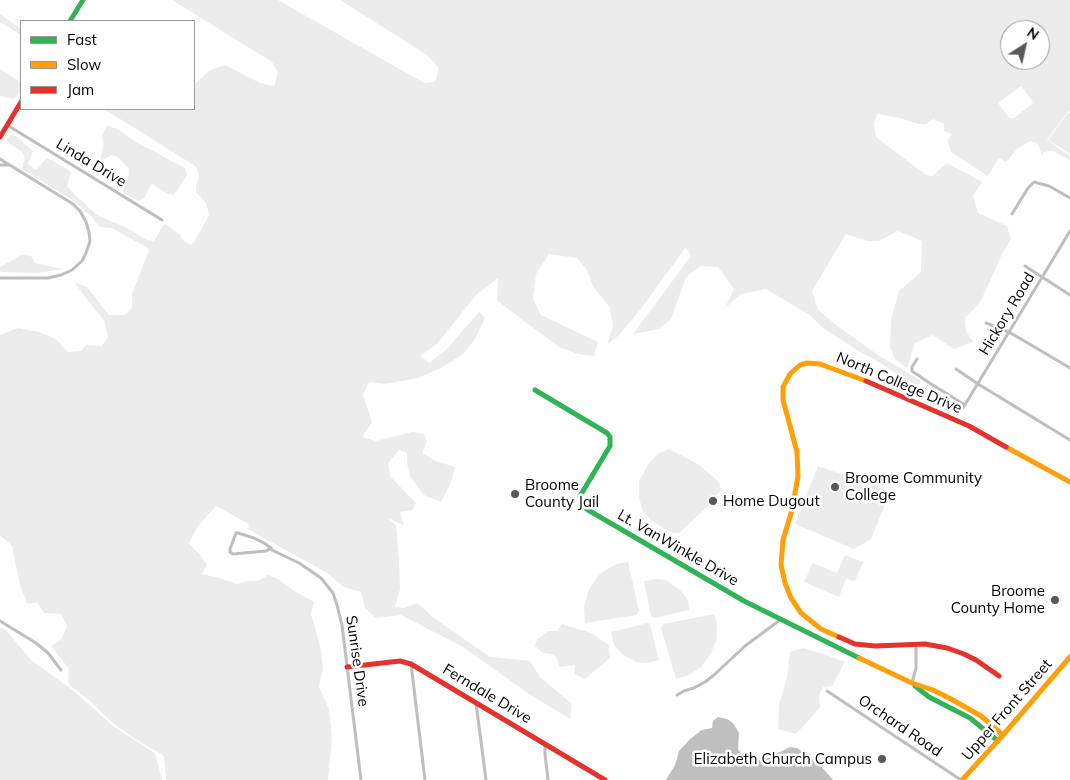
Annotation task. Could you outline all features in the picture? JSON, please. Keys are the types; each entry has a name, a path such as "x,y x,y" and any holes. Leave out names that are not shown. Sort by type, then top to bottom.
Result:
{"street":[{"path":"71,20 83,0"},
{"path":"0,137 20,104"},
{"name":"Linda Drive","path":"7,125 162,220"},
{"path":"0,159 73,204 80,211 86,222 90,241 82,261 72,270 61,275 48,278 0,278"},
{"path":"0,166 9,165"},
{"path":"1012,214 1028,188 1034,182 1050,186 1070,198"},
{"name":"Hickory Road","path":"917,359 912,370 964,406 1070,232"},
{"path":"1025,266 1070,295"},
{"path":"986,323 1009,332 1070,368"},
{"name":"North College Drive","path":"999,676 976,660 947,648 916,644 875,646 855,644 834,636 815,625 802,613 791,598 785,583 781,558 783,540 796,494 798,476 797,452 783,400 783,387 790,374 800,365 820,364 851,375 969,426 1070,482"},
{"path":"956,369 1070,440"},
{"name":"Lt. VanWinkle Drive","path":"535,390 607,433 610,437 610,446 580,496 582,505 588,510 744,600 846,652 912,683 933,690 968,708 1003,735"},
{"name":"Sunrise Drive","path":"270,549 235,554 230,552 236,533 254,538 270,547 270,549 299,563 321,578 332,593 337,605 342,625 361,780"},
{"path":"678,695 684,690 694,688 714,675 744,646 781,619"},
{"path":"0,620 36,643 48,653 61,670"},
{"path":"912,683 916,673 916,644"},
{"name":"Upper Front Street","path":"962,780 1070,657"},
{"name":"Ferndale Drive","path":"347,666 400,661 411,664 605,780"},
{"path":"411,664 425,780"},
{"name":"Lt. VanWinkle Drive","path":"912,683 929,696 970,718 998,741"},
{"name":"Orchard Road","path":"827,691 962,780"},
{"path":"476,703 486,780"},
{"path":"545,744 548,780"}],"shaded area":[{"path":"172,0 278,0 424,83 435,82 439,68 427,55 340,0 1070,0 1070,111 1047,140 1070,156 1070,160 1053,151 1043,152 1042,155 1037,143 1030,141 1017,149 1006,162 999,158 988,176 952,153 947,141 952,134 944,131 944,124 933,119 926,124 918,124 900,118 877,114 874,124 876,137 926,175 932,176 947,163 982,182 973,196 978,213 1007,226 1011,239 979,304 965,318 966,331 973,342 954,349 933,335 915,343 907,368 895,359 890,347 891,320 899,291 921,272 922,241 898,231 879,241 867,241 846,234 812,291 818,310 878,355 920,380 920,384 914,385 862,353 823,328 810,315 766,289 741,294 725,308 734,289 718,267 701,266 686,277 671,319 659,329 633,334 691,256 686,247 640,310 619,335 607,345 613,327 610,308 593,286 587,270 577,258 549,254 536,274 533,299 541,315 598,342 594,356 578,354 559,347 497,300 498,278 476,295 437,344 420,356 429,363 447,349 479,312 485,318 475,339 463,354 441,368 418,378 385,384 369,382 363,395 372,422 362,437 376,441 413,432 424,434 427,441 422,453 436,461 455,467 451,482 441,502 424,495 410,476 407,453 399,450 388,463 390,476 416,503 412,510 400,512 404,525 388,518 396,526 399,560 400,589 395,607 404,608 417,603 434,618 490,657 530,661 540,677 572,704 570,719 529,694 463,647 401,615 376,618 365,608 361,592 344,587 327,573 248,529 249,524 216,506 198,526 189,543 207,565 202,574 237,584 258,581 268,575 278,579 314,602 311,614 321,649 323,669 319,687 329,709 332,738 328,780 166,780 164,756 115,725 89,700 69,685 69,669 51,646 61,640 67,626 61,614 44,613 37,602 27,604 20,585 12,546 0,535 0,335 18,328 39,332 56,339 68,352 81,351 86,345 102,346 108,337 104,320 74,282 87,287 109,315 125,315 132,308 132,294 149,250 112,228 100,227 90,215 71,199 22,169 25,158 22,152 6,141 11,135 16,136 33,151 28,164 36,170 47,158 71,172 67,186 97,215 127,228 147,240 154,241 164,224 191,245 209,215 206,203 196,192 199,178 197,168 106,110 195,110 195,84 210,70 225,65 260,83 274,86 278,73 272,62","holes":["1021,86 1033,102 1014,118 1009,118 998,103"]},
{"path":"0,14 20,28 20,34 0,22"},
{"path":"0,69 20,81 20,91 14,99 0,96"},
{"path":"1070,113 1070,154 1048,140 1067,114"},
{"path":"107,125 185,168 187,175 174,195 168,194 152,184 144,198 139,201 122,192 128,180 129,169 118,157 111,155 100,162 103,146 102,135"},
{"path":"22,255 31,256 35,263 63,269 37,273 0,272 0,267"},
{"path":"669,449 698,464 719,482 721,490 705,509 679,533 673,533 651,520 642,510 639,496 639,481 649,463 659,453"},
{"path":"818,466 888,491 885,505 871,539 854,549 795,524"},
{"path":"845,555 863,562 855,581 846,579 839,597 804,582 813,563 837,573"},
{"path":"628,562 639,611 636,615 585,623 584,607 589,589 599,575 609,568"},
{"path":"666,580 681,591 688,600 689,610 655,618 651,616 644,581"},
{"path":"714,614 717,623 717,638 711,653 702,666 689,675 676,679 661,628 663,624"},
{"path":"648,623 659,660 646,663 636,662 623,655 614,645 611,632"},
{"path":"562,624 591,633 609,645 610,658 585,679 574,674 575,665 560,667 556,657 552,654 543,653 535,646 537,639 549,631 557,631"},
{"path":"0,627 6,630 31,660 74,691 113,726 155,753 162,780 0,780"},
{"path":"803,648 845,662 832,686 823,687 819,695 820,707 796,734 778,729 779,705 787,678 790,652"},
{"path":"718,717 733,723 739,733 738,749 743,756 753,760 764,760 790,747 797,748 821,766 833,780 666,780 675,765 679,751 702,730 712,728 713,721"}],"traffic: fast":[{"path":"71,20 83,0"},
{"path":"535,390 607,433 610,437 610,446 580,496 582,505 588,510 744,601 859,658"},
{"path":"915,686 929,697 970,718 998,741"}],"traffic: slow":[{"path":"839,637 821,629 801,613 791,598 785,583 781,565 783,540 792,510 798,476 797,452 783,400 783,387 790,374 800,365 807,363 820,364 866,381"},
{"path":"1006,447 1070,482"},
{"path":"962,780 1070,657"},
{"path":"859,658 951,699 981,716 1003,735"}],"traffic: jam":[{"path":"0,137 20,104"},
{"path":"866,381 969,426 1006,447"},
{"path":"839,637 855,644 875,646 925,644 947,648 976,660 999,676"},
{"path":"347,667 400,661 411,664 605,780"}],"place":[{"name":"Broome Community College","path":"835,487"},
{"name":"Broome County Jail","path":"515,494"},
{"name":"Home Dugout","path":"713,501"},
{"name":"Broome County Home","path":"1055,600"},
{"name":"Elizabeth Church Campus","path":"882,759"}]}
